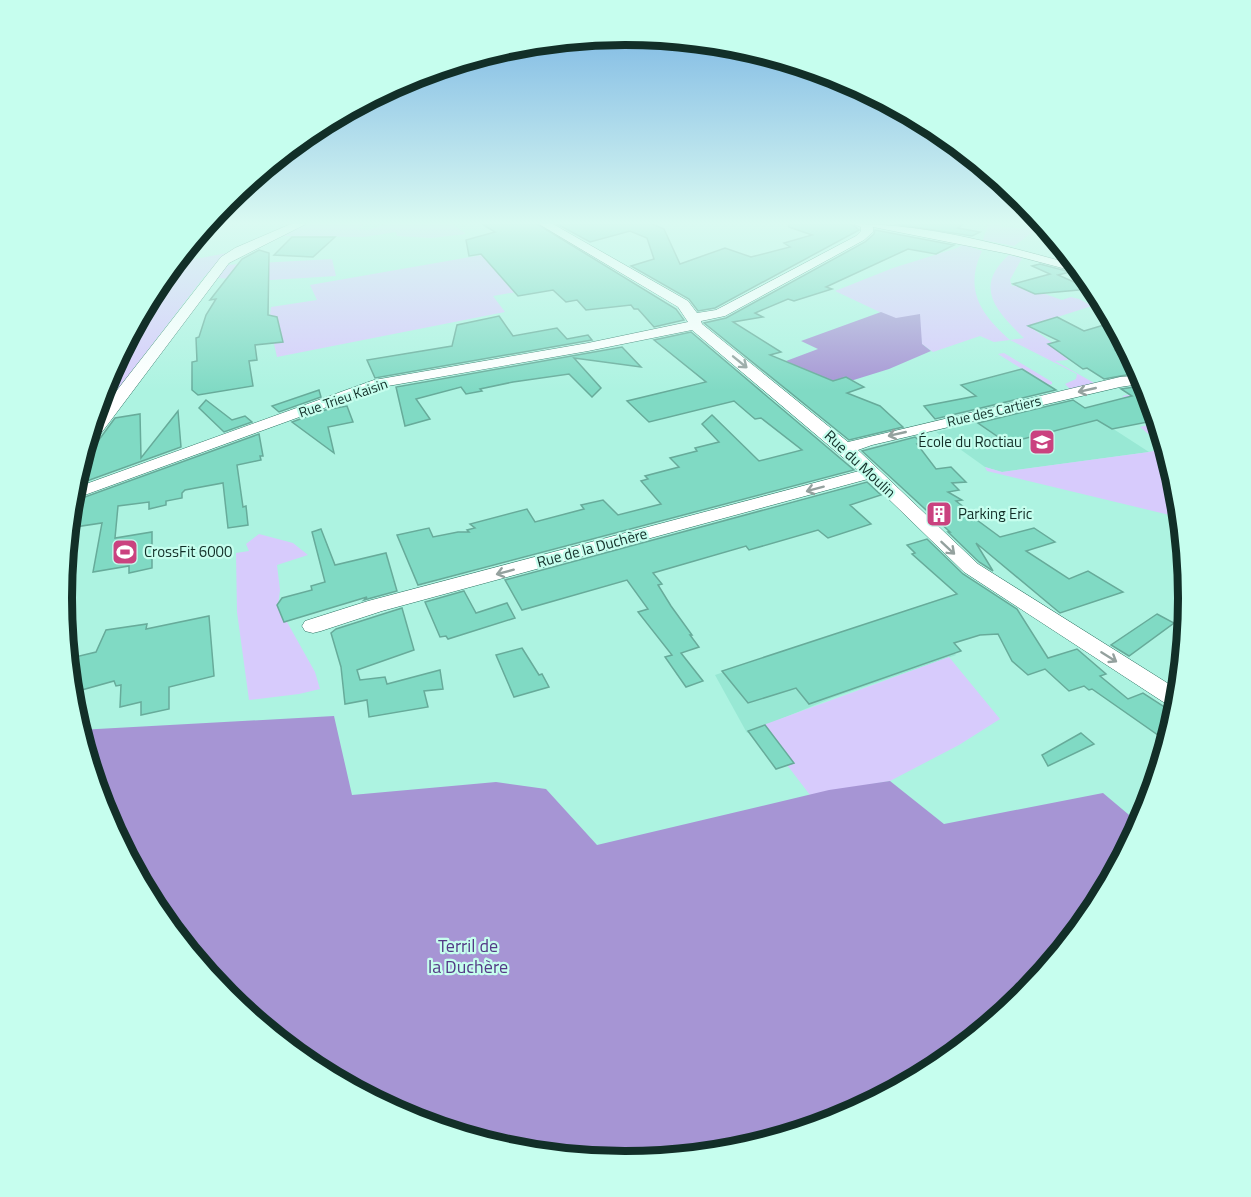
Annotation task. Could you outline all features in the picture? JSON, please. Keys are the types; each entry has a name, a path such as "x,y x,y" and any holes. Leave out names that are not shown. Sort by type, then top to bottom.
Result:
{"street":[{"path":"101,422 210,280"},
{"name":"Rue du Moulin","path":"642,280 683,304 694,321 846,449 972,568 1170,695"},
{"name":"Rue Trieu Kaisin","path":"83,491 379,383 588,347 694,321 720,313 783,280"},
{"name":"Rue des Cartiers","path":"846,449 867,441 1134,380"},
{"name":"Rue de la Duchère","path":"313,626 356,612 872,473"}],"shaded area":[{"path":"173,280 202,280 108,402 129,354"},
{"path":"339,280 515,280 522,291 493,296 505,312 277,357 272,335 274,323 270,314 271,307 317,300 310,285"},
{"path":"863,280 975,280 975,289 983,310 1010,340 994,342 980,336 933,352 922,344 920,331 835,291"},
{"path":"992,280 1010,280 1012,286 1032,283 1045,294 1062,300 1071,297 1079,299 1092,306 1029,326 1068,354 1068,360 1055,361 1096,384 1070,389 1065,384 1076,379 1077,374 1010,340 1024,338 997,308 992,298"},
{"path":"1004,353 1052,384 1048,385 998,354"},
{"path":"1139,393 1149,419 1125,404 1130,400 1122,396"},
{"name":"École du Roctiau","path":"1064,403 1101,421 1149,452 1002,472 985,467 936,432"},
{"path":"1151,424 1156,440 1140,427"},
{"path":"1158,450 1172,516 987,471 985,467 1002,472"},
{"path":"259,534 293,543 308,555 277,565 280,590 278,606 315,672 320,689 249,700 237,612 236,553 249,551 246,544"},
{"path":"934,601 953,614 946,644 956,655 832,698 747,733 715,675"},
{"path":"949,657 1000,719 959,745 890,781 810,795 758,727"}],"green space":[{"path":"881,312 896,318 920,314 922,344 931,351 889,369 828,388 786,361 818,349 801,341"},
{"name":"Terril de la Duchère","path":"334,716 352,795 496,782 546,789 597,845 829,790 890,781 944,824 1103,793 1133,818 1105,875 1086,906 1042,963 1017,990 962,1038 902,1078 837,1110 769,1133 698,1147 662,1151 589,1151 553,1147 482,1133 414,1110 349,1078 318,1059 261,1015 234,990 186,935 146,875 114,810 101,776 88,729"}],"building":[{"path":"226,280 269,280 268,315 277,317 283,342 255,345 257,360 249,361 253,386 198,395 192,390 192,362 197,361 196,338 199,337 206,315 216,299 210,300"},
{"path":"504,280 628,280 676,309 684,320 654,327 638,309 634,309 631,305 586,310 577,300 566,302 553,290 518,296"},
{"path":"655,280 767,280 715,308 698,311 689,299"},
{"path":"796,280 841,280 826,287 832,289 794,301 788,299 755,313 763,317 733,322 781,352 770,355 833,381 846,377 864,387 847,393 880,406 903,427 849,440 704,323 726,318"},
{"path":"1028,280 1069,280 1082,286 1085,289 1035,294 1013,284"},
{"path":"499,316 513,336 557,328 567,339 588,335 592,340 375,378 367,360 452,346 457,325"},
{"path":"1057,317 1084,331 1106,324 1119,348 1115,350 1123,357 1131,374 1104,379 1087,368 1083,369 1048,344 1059,341 1028,326"},
{"path":"691,332 854,470 418,585 397,535 429,528 433,537 469,532 467,530 475,528 470,524 527,509 535,522 584,509 581,505 603,500 618,515 661,504 641,481 648,479 645,476 679,467 670,458 719,442 702,424 712,415 759,461 802,450 761,418 755,419 734,401 649,422 627,401 706,382 654,340"},
{"path":"622,347 641,367 574,358 601,388 592,397 569,374 513,382 466,394 461,387 416,399 430,419 405,426 396,387"},
{"path":"1022,369 1056,390 935,419 924,406 976,396 961,385"},
{"path":"1137,387 1150,422 1112,429 1097,420 1007,443 978,423 1073,400 1085,408 1132,396 1121,389"},
{"path":"319,390 321,397 279,412 272,406"},
{"path":"206,400 232,420 245,416 252,422 224,432 199,408"},
{"path":"347,406 353,422 328,427 334,453 292,422 325,410"},
{"path":"178,411 181,447 85,482 93,448 115,418 140,414 141,458"},
{"path":"259,434 263,456 260,456 261,460 237,465 248,525 228,528 223,483 185,490 182,498 166,501 166,505 149,509 149,502 118,506 115,538 152,532 152,568 129,573 129,566 93,572 102,523 77,527 82,498"},
{"path":"915,437 922,443 917,444 936,469 951,467 966,482 952,483 959,490 948,492 962,500 956,501 978,518 977,520 1000,537 1034,528 1055,542 1026,551 1069,579 1088,571 1123,592 1060,613 976,543 993,571 979,562 948,532 950,532 862,451"},
{"path":"867,482 881,495 850,505 871,524 828,538 818,530 749,550 746,546 653,573 662,584 658,585 671,606 699,647 681,653 703,681 686,687 665,657 672,655 638,612 648,609 627,580 522,610 505,580"},
{"path":"321,529 335,565 386,553 397,591 364,600 367,597 284,622 277,605 282,598 312,590 311,586 325,582 312,532"},
{"path":"927,539 963,574 1017,609 1048,658 1077,649 1106,674 1100,676 1128,699 1143,693 1167,709 1161,737 1092,689 1089,690 1084,686 1069,691 1045,669 1028,675 1012,661 998,634 980,635 954,643 961,651 809,704 796,688 748,703 722,671 957,594 912,554 915,553 907,545"},
{"path":"464,591 476,613 507,603 515,618 448,639 446,636 440,637 425,602"},
{"path":"402,608 414,650 357,670 360,680 385,677 387,684 440,670 443,689 424,691 428,707 369,717 367,700 345,704 341,667 331,633 336,629"},
{"path":"1157,614 1174,623 1129,656 1111,645"},
{"path":"209,616 214,676 169,687 169,709 141,715 141,702 120,707 121,685 116,686 114,681 80,690 75,657 96,652 106,630 147,624 146,629"},
{"path":"522,648 549,687 514,697 496,655"},
{"path":"765,725 794,763 776,769 748,731"},
{"path":"1081,733 1094,744 1048,766 1042,755"}],"place":[{"name":"École du Roctiau","path":"1042,442"},
{"name":"Parking Eric","path":"939,514"},
{"name":"CrossFit 6000","path":"125,552"}]}
